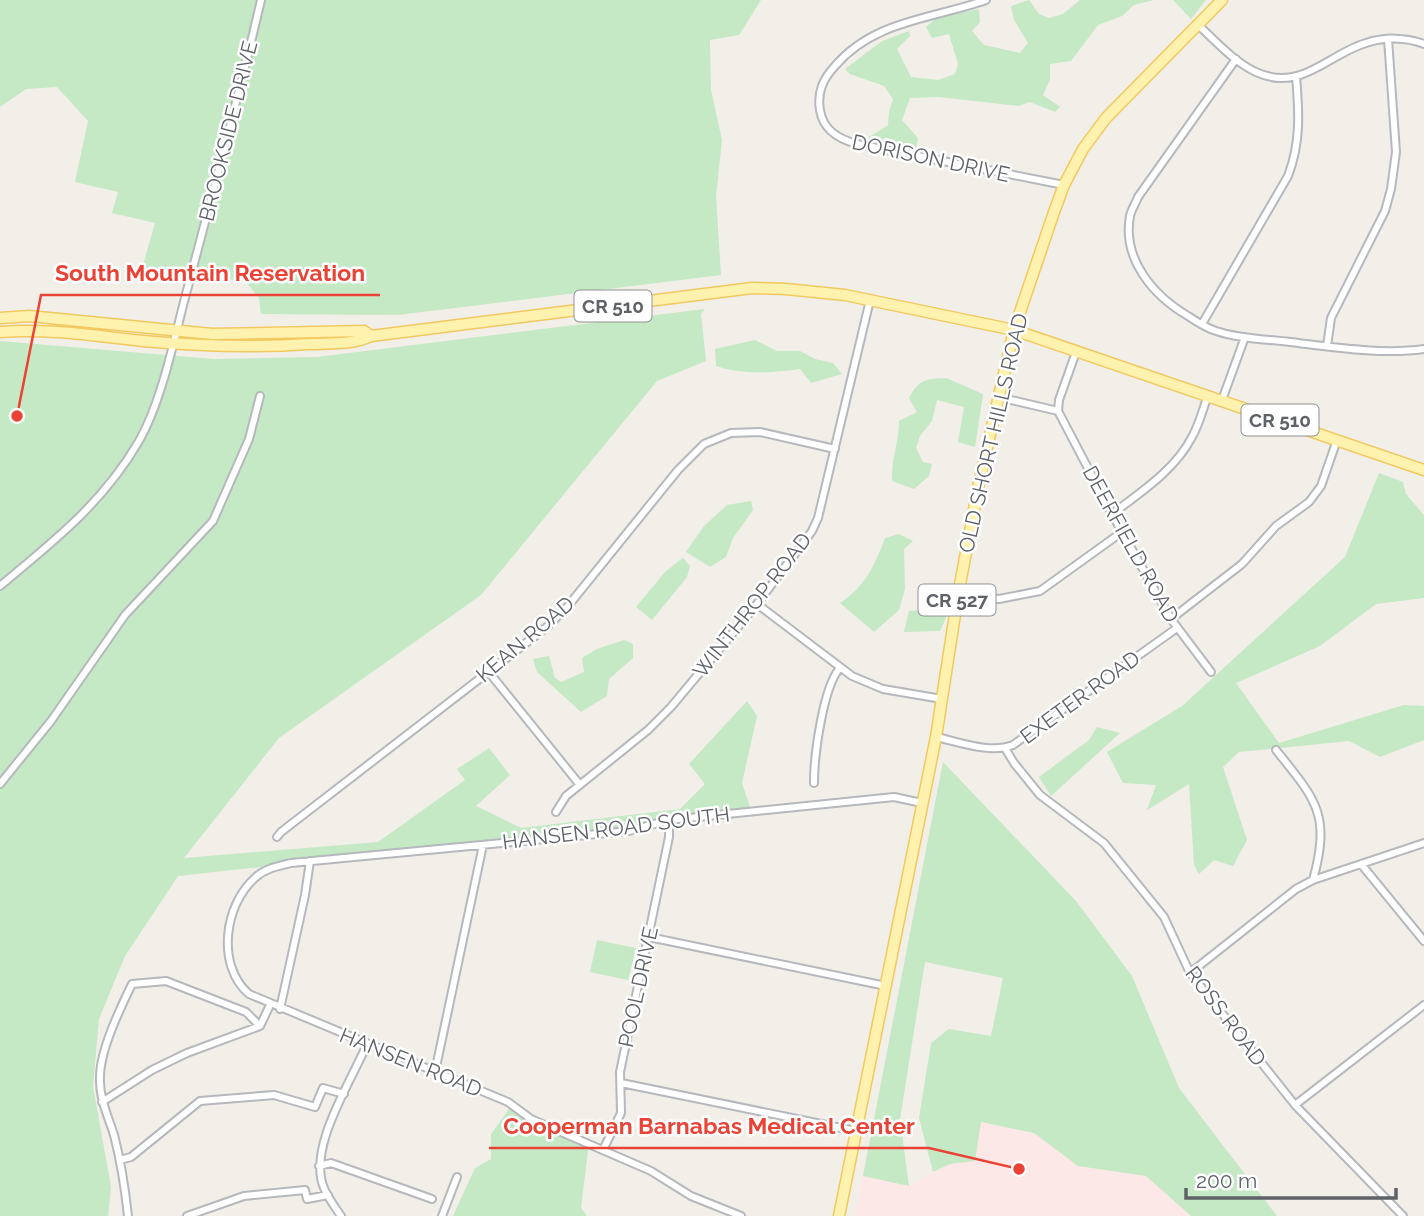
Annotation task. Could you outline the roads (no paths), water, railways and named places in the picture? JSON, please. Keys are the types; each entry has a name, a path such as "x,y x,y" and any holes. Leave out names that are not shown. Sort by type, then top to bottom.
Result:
{"main road":[{"name":"OLD SHORT HILLS ROAD","path":"839,1216 936,737 958,595 1014,330 1064,186 1083,149 1106,118 1222,0"},
{"name":"CR 510","path":"0,318 29,316 177,332 224,334 364,331 371,336 444,329 752,288 786,289 870,300 1014,330 1424,470"},
{"path":"0,332 62,332 173,344 297,345 362,341 371,336"}],"street":[{"name":"BROOKSIDE DRIVE","path":"0,586 86,512 114,479 151,418 177,332 235,112 261,0"},
{"name":"DORISON DRIVE","path":"986,0 895,26 870,36 848,51 825,78 820,91 820,114 825,126 834,135 856,144 1064,186"},
{"path":"1198,25 1237,59 1256,72 1273,78 1312,72 1364,43 1401,38 1424,44"},
{"path":"1327,346 1331,318 1385,211 1391,189 1396,152 1388,39"},
{"path":"1237,59 1138,197 1130,216 1130,236 1136,261 1147,284 1167,303 1213,331 1327,346 1424,349"},
{"path":"1202,324 1288,176 1294,161 1300,121 1296,76"},
{"name":"WINTHROP ROAD","path":"556,812 566,796 656,722 757,604 812,531 818,518 870,300"},
{"path":"1222,400 1245,337"},
{"path":"998,397 1058,411 1059,400 1076,352"},
{"path":"1112,514 1145,489 1185,449 1194,435 1208,395"},
{"path":"0,784 51,721 125,615 213,521 249,439 260,396"},
{"name":"DEERFIELD ROAD","path":"1058,411 1171,619 1211,672"},
{"name":"KEAN ROAD","path":"277,837 548,626 568,606 678,470 705,444 731,433 760,432 835,449"},
{"path":"1171,619 1242,564 1276,526 1309,502 1321,486 1337,440"},
{"path":"958,595 999,599 1040,591 1122,532"},
{"path":"757,604 839,669 875,687 942,699"},
{"name":"EXETER ROAD","path":"936,737 1005,748 1018,742 1177,628"},
{"path":"814,783 814,762 830,685 839,669"},
{"path":"488,671 580,785"},
{"name":"ROSS ROAD","path":"1005,748 1009,758 1040,795 1104,843 1164,917 1190,973 1295,1105 1403,1216"},
{"path":"1276,750 1307,789 1316,804 1322,823 1313,880"},
{"name":"HANSEN ROAD SOUTH","path":"310,860 629,831 669,820 894,797 922,803"},
{"name":"POOL DRIVE","path":"603,1150 621,1113 620,1072 668,842 669,820"},
{"path":"1190,973 1296,890 1313,880 1424,843"},
{"path":"435,1072 483,845"},
{"path":"280,1009 310,860"},
{"name":"HANSEN ROAD","path":"310,860 277,866 257,875 241,894 231,917 229,960 238,984 249,994 508,1102 531,1119 651,1171 691,1196 741,1216"},
{"path":"1361,864 1424,941"},
{"path":"649,937 886,986"},
{"path":"128,1216 125,1179 102,1102 100,1075 113,1025 132,984 166,981 246,1012 260,1026"},
{"path":"102,1102 152,1070 187,1053 260,1026 271,1005"},
{"path":"1295,1105 1424,1005"},
{"path":"341,1216 323,1187 320,1166 323,1139 367,1044"},
{"path":"621,1083 856,1131"},
{"path":"120,1160 131,1157 200,1101 274,1095 315,1107 323,1088 344,1094"},
{"path":"320,1166 331,1163 432,1199"},
{"path":"442,1216 457,1177"},
{"path":"187,1216 244,1196 296,1190 305,1190 307,1199 328,1195"}],"place":[{"name":"South Mountain Reservation","path":"17,416"},
{"name":"Cooperman Barnabas Medical Center","path":"1019,1169"}]}
